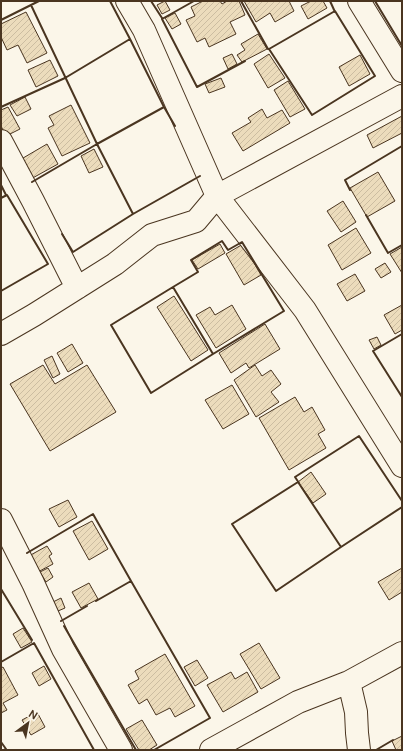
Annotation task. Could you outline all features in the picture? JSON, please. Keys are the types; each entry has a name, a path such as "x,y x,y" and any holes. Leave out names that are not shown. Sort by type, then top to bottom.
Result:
{"street":[{"path":"127,1 144,30 217,196 305,310 402,466"},
{"path":"360,1 402,71"},
{"path":"1,334 115,264 152,235 196,221 217,196 402,96"},
{"path":"1,141 77,288"},
{"path":"1,520 34,583 63,649 121,750"},
{"path":"211,750 298,702 349,682 402,653"},
{"path":"349,682 356,712 359,750"}],"building":[{"path":"165,1 170,10 162,14 157,5"},
{"path":"203,1 220,1 222,4 227,1 239,1 245,15 230,22 236,34 209,47 205,38 197,42 186,20 195,16 191,7"},
{"path":"244,1 289,1 294,11 275,22 270,13 256,22"},
{"path":"311,1 323,1 327,8 308,19 301,6"},
{"path":"26,12 47,53 27,63 18,45 7,50 1,37 1,24"},
{"path":"175,13 181,24 172,29 165,18"},
{"path":"258,34 267,49 242,62 237,55 245,50 241,44"},
{"path":"232,54 237,64 228,69 223,58"},
{"path":"269,54 285,78 268,88 254,64"},
{"path":"360,55 370,74 349,86 339,67"},
{"path":"50,60 58,76 36,87 28,70"},
{"path":"221,78 225,87 209,93 205,84"},
{"path":"288,81 305,109 290,117 274,90"},
{"path":"25,97 31,109 17,116 10,105"},
{"path":"71,105 90,143 62,156 48,128 54,125 49,116"},
{"path":"8,107 20,129 6,136 1,126 1,110"},
{"path":"262,109 267,118 282,110 290,123 243,151 232,133 251,122 248,118"},
{"path":"402,116 402,133 373,148 367,135"},
{"path":"47,144 58,164 29,180 18,161"},
{"path":"94,149 103,167 89,173 81,156"},
{"path":"378,172 395,201 367,217 350,188"},
{"path":"343,201 356,222 341,232 327,211"},
{"path":"356,228 371,253 342,270 328,245"},
{"path":"220,244 225,253 198,269 192,260"},
{"path":"243,244 261,275 244,285 226,254"},
{"path":"402,247 402,273 390,254"},
{"path":"385,263 391,272 381,278 375,269"},
{"path":"355,274 365,291 347,301 337,284"},
{"path":"174,296 208,350 191,361 157,307"},
{"path":"232,305 246,329 216,348 196,315 210,307 215,315"},
{"path":"402,305 402,330 395,334 384,315"},
{"path":"265,324 280,349 249,368 246,363 231,373 219,353"},
{"path":"377,337 381,345 374,349 369,340"},
{"path":"72,344 83,363 68,372 57,353"},
{"path":"52,356 60,374 53,378 44,360"},
{"path":"43,365 55,384 87,365 116,412 50,451 10,384"},
{"path":"255,365 262,376 271,370 281,384 271,392 279,402 256,417 234,380"},
{"path":"232,385 249,414 223,429 205,400"},
{"path":"295,397 304,412 312,407 325,430 318,434 326,448 289,470 259,418"},
{"path":"311,472 326,494 313,503 298,482"},
{"path":"68,500 77,517 59,527 49,509"},
{"path":"92,521 108,549 89,560 73,531"},
{"path":"47,546 52,554 49,556 53,564 36,573 27,557"},
{"path":"48,568 53,577 46,582 40,572"},
{"path":"402,568 402,592 389,600 378,582"},
{"path":"89,583 98,599 81,608 72,592"},
{"path":"61,598 65,608 58,611 53,602"},
{"path":"23,628 32,642 21,648 13,634"},
{"path":"259,643 280,678 261,689 240,654"},
{"path":"165,654 195,706 175,717 170,708 156,715 147,699 139,704 128,685 139,679 135,671"},
{"path":"197,660 208,678 195,686 184,667"},
{"path":"44,666 51,679 39,686 32,673"},
{"path":"3,667 18,695 3,703 7,710 1,713 1,668"},
{"path":"231,672 235,679 247,672 258,692 223,712 207,685"},
{"path":"37,712 45,727 31,735 22,720"},
{"path":"142,720 157,745 149,750 139,750 126,729"},
{"path":"402,736 402,750 396,750 392,741"}],"wall":[{"path":"1,107 65,78 130,39 164,107 97,144 31,5 39,1"},
{"path":"110,1 130,39"},
{"path":"151,1 162,18"},
{"path":"194,1 162,19 197,87 245,61"},
{"path":"241,1 268,49"},
{"path":"330,1 335,12"},
{"path":"375,1 402,46"},
{"path":"1,20 31,5"},
{"path":"335,11 375,76 312,115 269,49 335,11"},
{"path":"164,107 175,126"},
{"path":"32,182 97,144 133,214 200,176"},
{"path":"350,190 345,180 402,146"},
{"path":"1,185 6,195"},
{"path":"1,198 7,195 48,264 1,291"},
{"path":"62,234 73,252 133,214"},
{"path":"366,215 388,253 402,245"},
{"path":"222,241 228,250 242,242 284,311 213,354 173,287 198,272 191,260 222,241"},
{"path":"173,287 213,354 151,393 111,325 173,287"},
{"path":"402,334 373,351 402,397"},
{"path":"299,483 295,477 359,436 402,501"},
{"path":"298,482 341,547 276,591 232,524 298,482"},
{"path":"341,547 402,507"},
{"path":"27,553 93,514 131,581 96,601"},
{"path":"131,581 210,718 154,750"},
{"path":"1,589 32,640"},
{"path":"61,621 87,606"},
{"path":"64,626 136,750"},
{"path":"1,662 34,643 94,750"},
{"path":"376,750 393,740"},
{"path":"1,742 6,749 4,750"}]}
